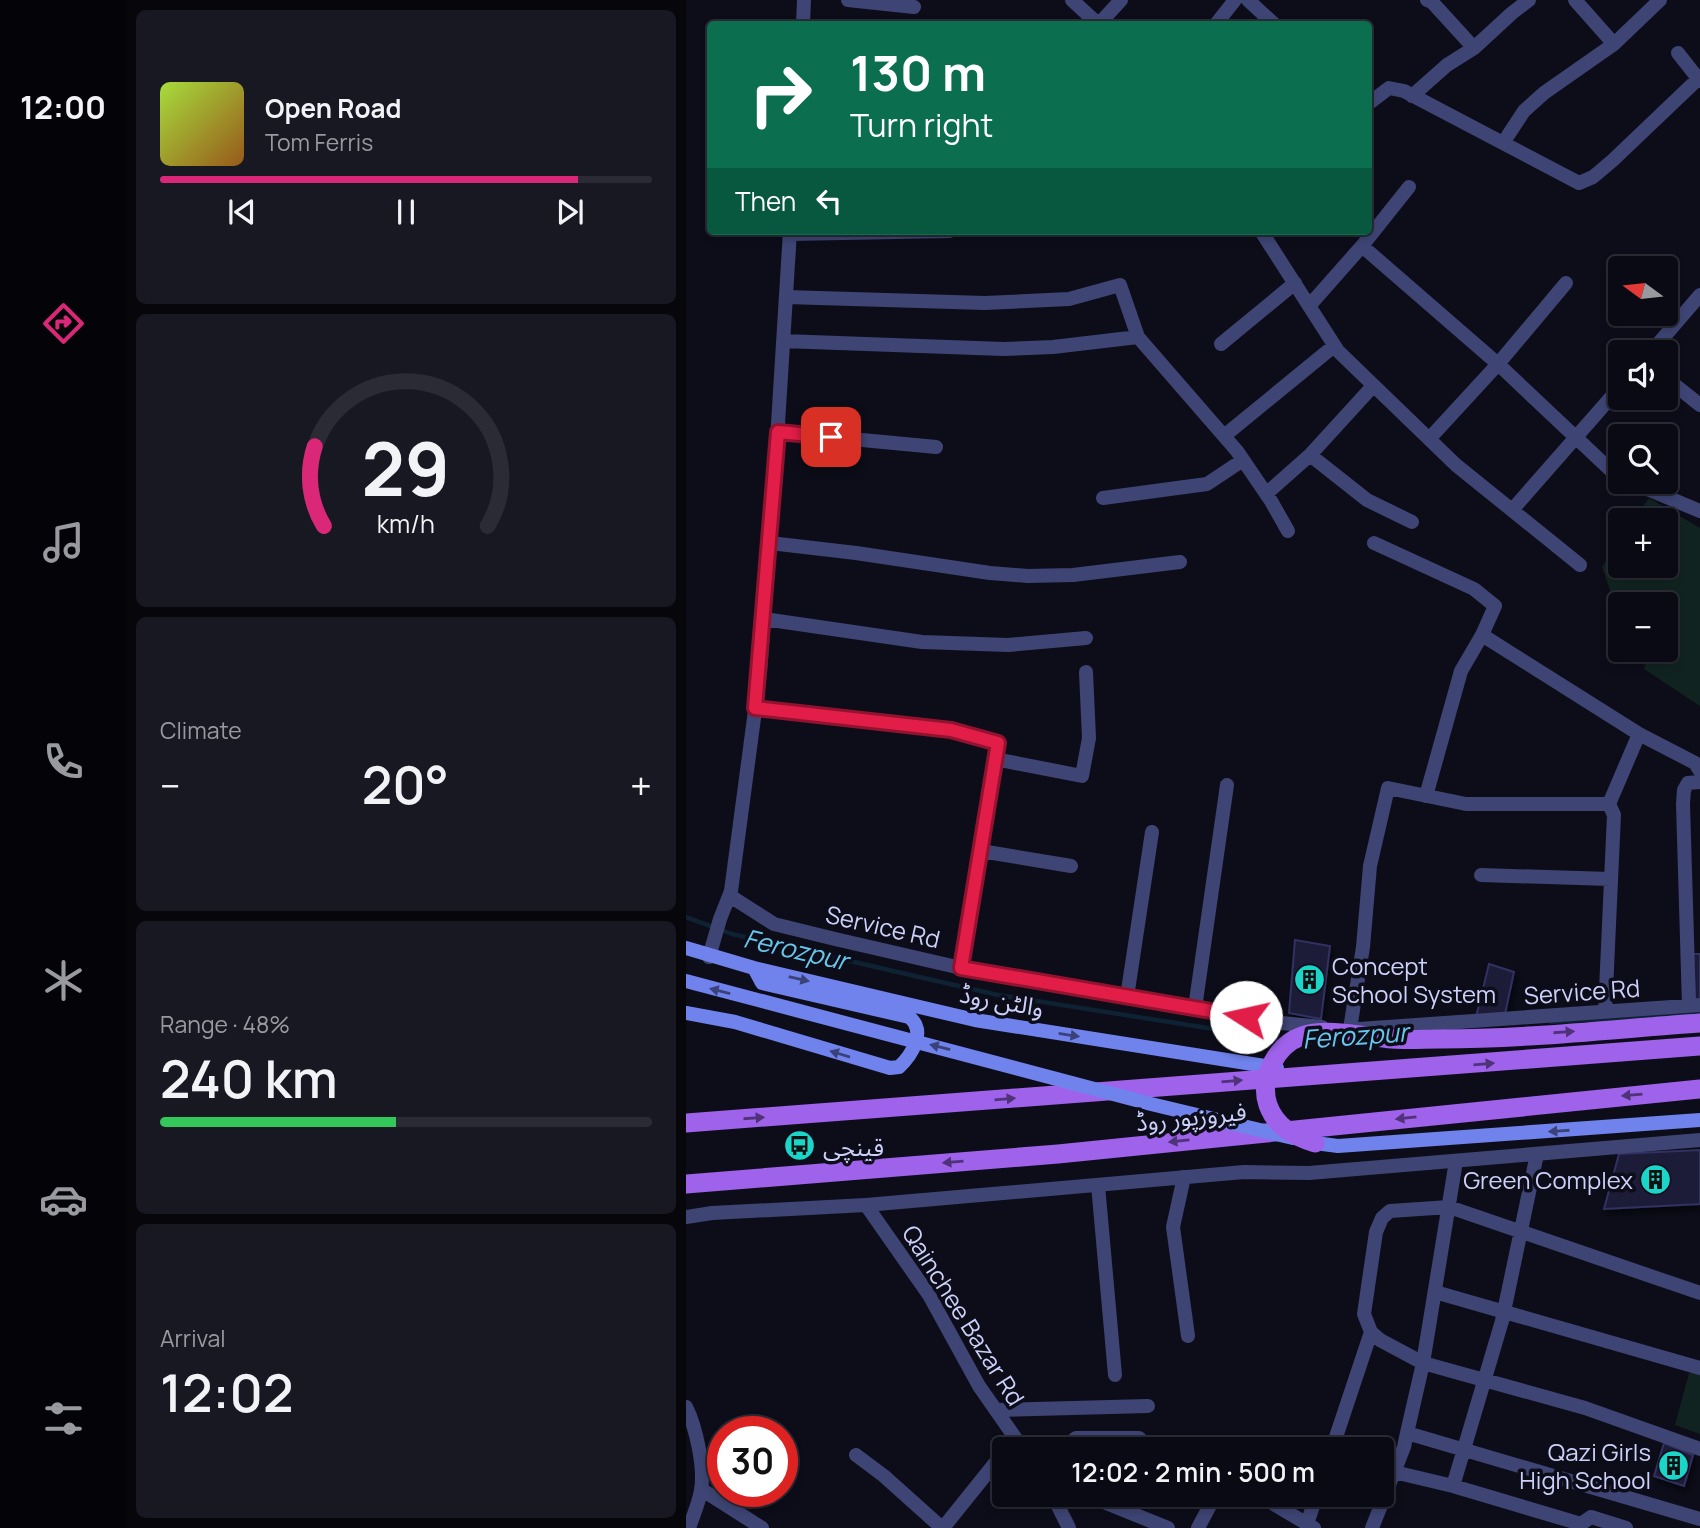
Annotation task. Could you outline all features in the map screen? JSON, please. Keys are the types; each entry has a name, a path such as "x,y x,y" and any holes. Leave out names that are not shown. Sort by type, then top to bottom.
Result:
{"main road":[{"name":"والٹن روڈ","path":"686,948 709,957 975,1020 1315,1074"},
{"path":"686,1013 735,1022 890,1068 899,1066 913,1050 918,1029 917,1024 909,1017 762,983 754,968"},
{"path":"686,981 1151,1104 1315,1143 1338,1146 1700,1121"},
{"path":"1315,1143 1291,1135 1274,1119 1267,1103 1265,1085 1271,1064 1282,1048 1302,1036 1323,1032 1395,1039 1444,1039 1700,1023"},
{"name":"فیروزپور روڈ","path":"686,1123 1700,1046"},
{"name":"فیروزپور روڈ","path":"686,1184 1058,1154 1700,1089"}],"street":[{"path":"803,21 804,0"},
{"path":"848,0 914,7"},
{"path":"1072,0 1095,21"},
{"path":"1101,21 1121,0"},
{"path":"1218,21 1236,0"},
{"path":"1248,0 1271,21"},
{"path":"1427,0 1432,2 1474,48"},
{"path":"1412,96 1447,65 1474,48 1529,0"},
{"path":"1575,0 1614,44"},
{"path":"1503,143 1524,111 1544,93 1614,44 1660,0"},
{"path":"1372,85 1404,91 1579,183 1593,177 1612,161 1699,80 1678,52"},
{"path":"1372,101 1388,88"},
{"path":"1372,233 1409,187"},
{"path":"709,957 720,919 730,897 755,708 770,543 790,235"},
{"path":"1266,235 1334,346 1456,465 1580,565"},
{"path":"1309,306 1371,235"},
{"path":"1362,246 1498,364 1608,466"},
{"path":"1221,344 1295,283"},
{"path":"1429,439 1498,364 1566,283"},
{"path":"786,298 985,303 1069,299 1120,285 1138,337 1243,460 1288,531"},
{"path":"1661,340 1700,295"},
{"path":"783,341 1003,349 1053,347 1138,337"},
{"path":"1224,436 1334,346"},
{"path":"1266,494 1310,455 1373,386"},
{"path":"1678,388 1700,405"},
{"path":"1512,510 1608,401"},
{"path":"778,432 936,447"},
{"path":"1310,455 1367,500 1412,522"},
{"path":"1103,498 1207,484 1243,460"},
{"path":"1659,494 1700,512"},
{"path":"770,543 1028,576 1073,575 1180,562"},
{"path":"1374,543 1474,589 1495,606 1461,671 1426,796"},
{"path":"764,620 922,642 1008,645 1086,638"},
{"path":"1482,635 1639,734 1695,763 1700,771"},
{"path":"996,759 1082,776 1089,738 1086,673"},
{"path":"755,708 951,730 998,743 961,968"},
{"path":"1605,1012 1614,815 1609,804 1639,734"},
{"path":"1695,1005 1693,915 1684,849 1684,790 1688,783 1700,782"},
{"path":"1195,1008 1227,785"},
{"path":"1350,1029 1363,947 1370,866 1388,788 1466,804 1609,804"},
{"path":"1127,997 1152,832"},
{"path":"1684,849 1700,848"},
{"path":"981,851 1071,866"},
{"path":"1481,875 1610,879"},
{"name":"Service Rd","path":"730,897 774,924 961,968 1272,1022 1350,1029 1695,1005"},
{"path":"686,1217 712,1213 866,1205 1244,1172 1309,1173 1700,1140"},
{"path":"1453,1486 1504,1311 1537,1154"},
{"path":"1456,1161 1423,1363 1407,1433 1394,1472 1453,1486 1581,1524 1591,1517 1626,1528"},
{"path":"1184,1177 1173,1227 1188,1336"},
{"path":"1098,1185 1115,1375"},
{"name":"Qainchee Bazar Rd","path":"866,1205 929,1296 1009,1437"},
{"path":"1700,1293 1449,1207 1390,1211 1382,1219 1376,1232 1364,1314 1371,1332 1380,1340 1423,1363 1585,1408 1700,1449"},
{"path":"1434,1292 1700,1368"},
{"path":"1336,1437 1371,1332"},
{"path":"996,1410 1148,1406"},
{"path":"686,1407 701,1462 689,1528"},
{"path":"1407,1433 1700,1518"},
{"path":"856,1455 884,1476 942,1528 992,1472"},
{"path":"695,1495 762,1528"},
{"path":"1058,1507 1069,1528"},
{"path":"1116,1507 1168,1528"},
{"path":"1198,1528 1209,1507"},
{"path":"1279,1507 1311,1526 1315,1507"},
{"path":"1372,1528 1380,1507"}],"green space":[{"path":"1649,498 1666,508 1642,508"},
{"path":"1678,515 1700,528 1700,706 1644,669 1646,662 1678,662 1678,592 1611,592 1602,567 1608,558 1608,578 1678,578"},
{"path":"1690,1370 1700,1374 1700,1434 1675,1425"}],"building":[{"name":"Concept School System","path":"1295,940 1330,946 1321,1019 1289,1013"},
{"path":"1693,954 1700,954 1700,1000 1695,1000"},
{"path":"1489,964 1514,972 1505,1014 1476,1017"},
{"name":"Green Complex","path":"1700,1150 1700,1204 1604,1209 1619,1154"},
{"name":"Qazi Girls High School","path":"1664,1443 1693,1455 1684,1486 1654,1476"}],"waterway":[{"name":"Ferozpur","path":"686,917 732,934 998,995 1284,1040"},
{"name":"Ferozpur","path":"1551,1022 1700,1013"}],"place":[{"name":"Concept School System","path":"1309,979"},
{"name":"قینچی","path":"800,1146"},
{"name":"Green Complex","path":"1656,1179"},
{"name":"Qazi Girls High School","path":"1674,1465"}],"route":[{"path":"831,437 778,432 755,708 951,730 998,743 961,968 1246,1017"}]}
